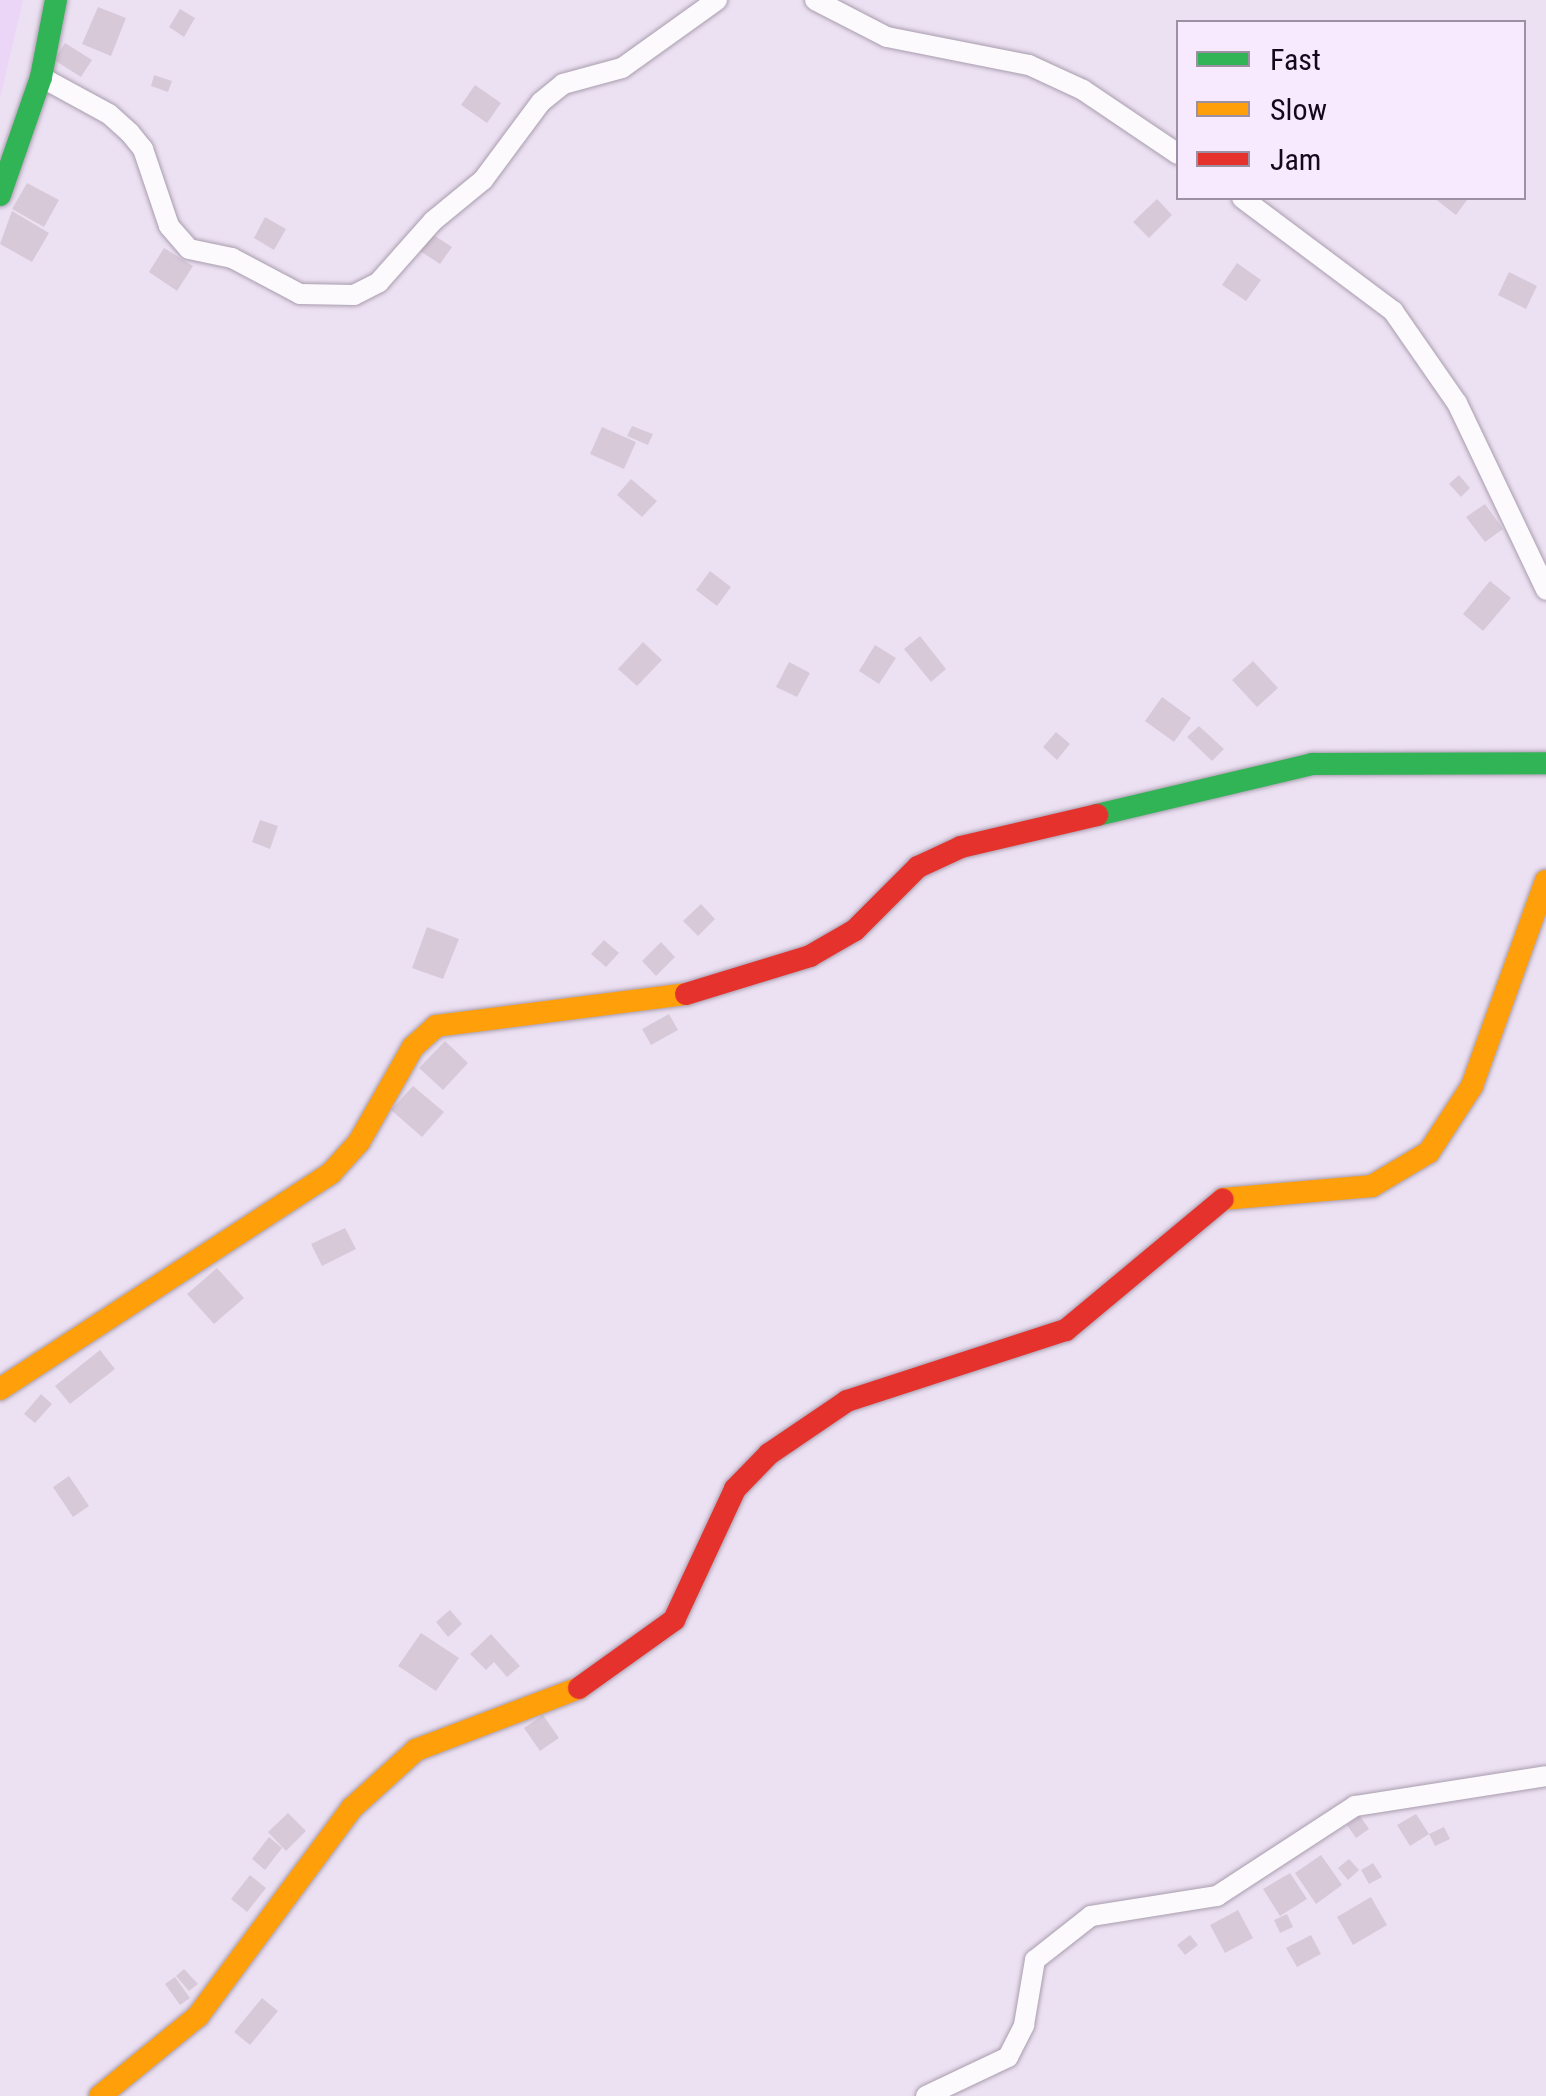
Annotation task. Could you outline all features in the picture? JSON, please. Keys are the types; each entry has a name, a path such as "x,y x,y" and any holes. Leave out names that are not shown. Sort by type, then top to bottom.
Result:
{"main road":[{"path":"0,195 41,77 56,0"},
{"path":"0,1389 331,1173 359,1142 412,1046 436,1026 695,993 810,956 855,930 918,867 961,847 1312,764 1546,763"},
{"path":"100,2096 198,2016 352,1808 416,1750 597,1681 674,1620 735,1489 769,1454 847,1401 1066,1330 1220,1199 1372,1186 1429,1152 1472,1086 1546,881"}],"street":[{"path":"41,77 110,114 130,133 143,149 169,226 189,249 232,258 300,294 354,295 380,282 433,221 483,180 541,102 563,84 622,68 717,0"},
{"path":"815,0 887,37 1029,65 1084,90 1176,153"},
{"path":"1245,200 1393,311 1457,403 1546,590"},
{"path":"926,2096 1008,2058 1024,2025 1035,1960 1092,1916 1217,1896 1354,1806 1546,1776"}],"shaded area":[{"path":"0,0 23,0 0,99"}],"building":[{"path":"98,7 126,18 111,56 82,44"},
{"path":"180,9 195,18 184,37 169,27"},
{"path":"65,43 92,60 81,77 54,60"},
{"path":"154,75 172,81 168,92 151,86"},
{"path":"475,85 501,103 487,123 461,105"},
{"path":"27,183 59,200 44,227 12,209"},
{"path":"1157,199 1172,215 1149,238 1133,222"},
{"path":"1437,200 1467,200 1456,215"},
{"path":"12,211 49,233 32,262 0,244"},
{"path":"265,217 286,229 274,250 254,238"},
{"path":"432,234 452,247 440,264 420,251"},
{"path":"164,248 193,266 177,291 149,272"},
{"path":"1237,263 1261,280 1246,301 1222,285"},
{"path":"1509,272 1537,286 1526,309 1498,295"},
{"path":"632,426 653,434 648,445 627,436"},
{"path":"602,427 636,442 624,469 590,454"},
{"path":"1459,475 1470,488 1461,497 1449,484"},
{"path":"631,479 657,501 642,517 617,495"},
{"path":"1485,504 1503,529 1485,542 1466,517"},
{"path":"710,571 731,587 717,606 696,590"},
{"path":"1490,581 1511,598 1483,631 1463,614"},
{"path":"920,636 946,669 931,682 904,649"},
{"path":"643,642 662,660 637,686 618,669"},
{"path":"875,645 896,658 879,684 859,671"},
{"path":"1253,661 1278,688 1257,707 1232,680"},
{"path":"789,662 810,673 797,697 776,687"},
{"path":"1162,697 1191,718 1174,742 1145,721"},
{"path":"1199,726 1224,749 1212,761 1187,737"},
{"path":"1056,732 1070,744 1057,760 1043,747"},
{"path":"260,820 278,826 270,849 252,842"},
{"path":"701,904 715,919 698,936 683,921"},
{"path":"427,927 459,939 443,979 412,968"},
{"path":"604,940 619,953 606,967 591,954"},
{"path":"661,942 675,957 656,976 642,961"},
{"path":"669,1014 678,1030 651,1045 642,1029"},
{"path":"445,1041 468,1063 443,1090 419,1068"},
{"path":"413,1086 444,1112 422,1137 391,1110"},
{"path":"345,1228 356,1249 322,1266 311,1244"},
{"path":"217,1268 244,1298 214,1324 187,1294"},
{"path":"100,1350 115,1369 70,1404 55,1386"},
{"path":"41,1394 52,1404 35,1423 24,1414"},
{"path":"69,1476 89,1506 73,1517 53,1487"},
{"path":"450,1610 462,1624 448,1637 436,1622"},
{"path":"421,1633 459,1658 436,1691 398,1666"},
{"path":"491,1634 520,1666 507,1677 494,1662 486,1670 470,1654"},
{"path":"543,1715 559,1738 540,1751 524,1728"},
{"path":"288,1813 306,1831 286,1851 268,1832"},
{"path":"1416,1814 1429,1834 1410,1846 1397,1825"},
{"path":"1360,1816 1369,1829 1356,1838 1347,1825"},
{"path":"1444,1827 1450,1839 1435,1846 1429,1834"},
{"path":"269,1837 282,1848 265,1870 252,1859"},
{"path":"1321,1855 1342,1885 1316,1904 1295,1873"},
{"path":"1349,1859 1359,1870 1348,1880 1338,1868"},
{"path":"1373,1863 1382,1877 1369,1884 1361,1870"},
{"path":"1290,1873 1307,1899 1280,1916 1263,1889"},
{"path":"250,1875 266,1888 247,1912 231,1899"},
{"path":"1371,1897 1387,1925 1353,1945 1337,1917"},
{"path":"1238,1910 1253,1938 1225,1953 1210,1925"},
{"path":"1287,1914 1293,1927 1280,1933 1274,1920"},
{"path":"1190,1935 1198,1945 1185,1955 1177,1945"},
{"path":"1311,1935 1321,1954 1297,1967 1286,1948"},
{"path":"184,1969 198,1984 189,1991 176,1976"},
{"path":"175,1977 190,1998 180,2005 165,1984"},
{"path":"262,1998 278,2011 250,2045 234,2032"}],"traffic: fast":[{"path":"0,195 41,77 56,0"},
{"path":"1097,815 1312,764 1546,763"}],"traffic: slow":[{"path":"1223,1199 1372,1186 1429,1152 1472,1086 1546,881"},
{"path":"0,1389 331,1173 359,1142 413,1047 436,1026 686,994"},
{"path":"100,2096 198,2016 352,1808 416,1750 579,1688"}],"traffic: jam":[{"path":"686,994 810,956 855,930 918,867 961,847 1097,815"},
{"path":"579,1688 674,1620 735,1489 769,1454 847,1401 1066,1330 1223,1199"}]}
